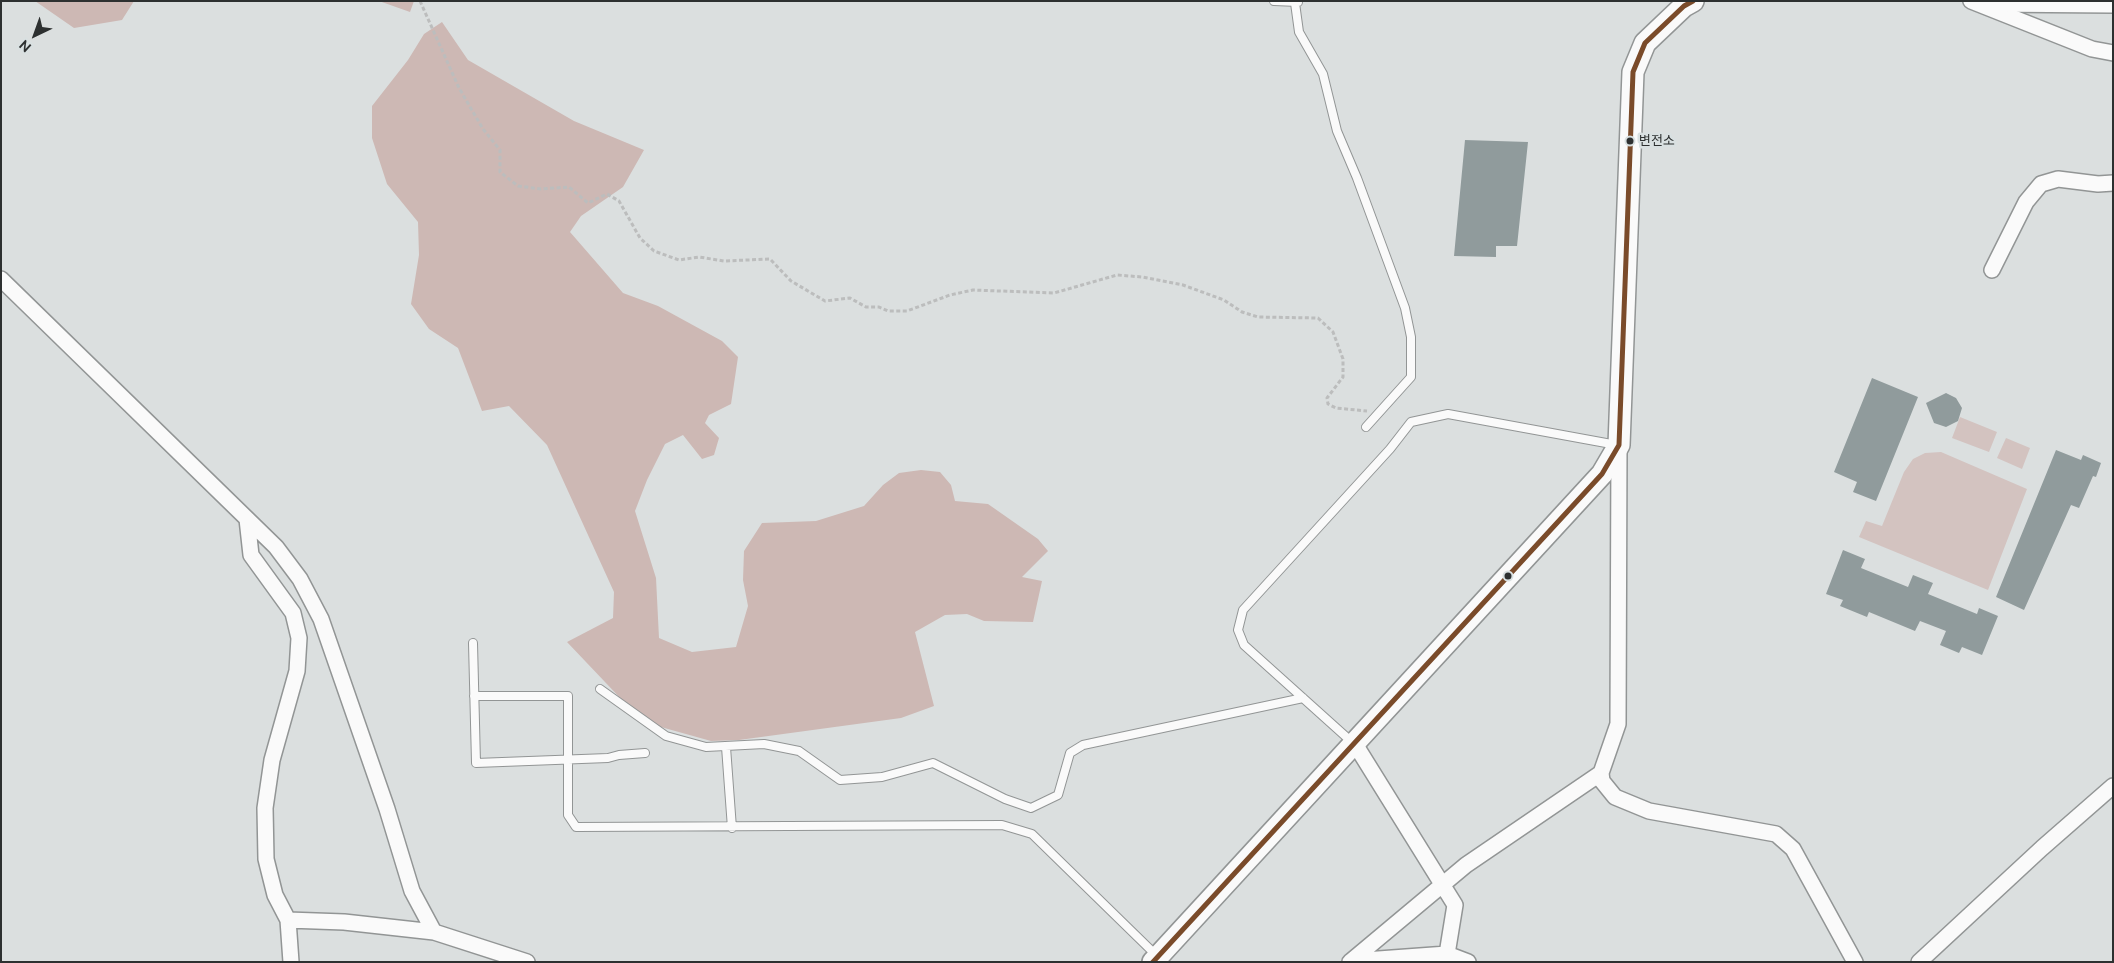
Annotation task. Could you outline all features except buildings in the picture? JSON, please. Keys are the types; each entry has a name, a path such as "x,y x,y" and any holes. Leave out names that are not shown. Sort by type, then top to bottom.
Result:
{"street":[{"path":"1693,1 1684,6 1645,43 1633,72 1619,445 1618,724 1601,773 1602,781 1616,797 1649,811 1776,834 1793,849 1855,962"},
{"path":"1971,1 2092,49 2113,53"},
{"path":"1987,1 2113,2"},
{"path":"1992,270 2026,202 2041,184 2058,179 2098,184 2113,183"},
{"path":"1,279 276,547 295,573 321,619 387,809 412,891 434,932"},
{"path":"1156,959 1602,474 1619,445"},
{"path":"247,519 251,555 293,613 299,638 297,671 272,760 265,808 266,859 275,895 288,920 291,962"},
{"path":"1355,744 1455,905 1447,954"},
{"path":"1351,962 1466,865 1601,773"},
{"path":"1919,962 2042,848 2113,786"},
{"path":"288,920 344,922 434,932 528,962"},
{"path":"1351,962 1447,954 1468,962"}],"lane":[{"path":"1274,1 1298,2 1299,32 1323,74 1337,131 1357,178 1405,308 1411,337 1411,377 1366,427"},
{"path":"1355,744 1244,645 1238,630 1243,610 1390,449 1411,422 1448,414 1619,445"},
{"path":"473,643 476,763 608,758 645,753"},
{"path":"600,689 666,736 706,747 764,744 799,751 840,780 882,777 933,763 1005,799 1031,808 1058,795 1070,753 1083,745 1302,698"},
{"path":"474,696 568,696 568,815 576,827 732,828 1002,825 1032,834 1156,959"},
{"path":"726,747 732,828"}],"path":[{"path":"420,1 459,88 484,129 500,150 500,172 518,186 541,189 569,187 588,203 607,194 619,201 640,238 654,251 679,260 699,257 724,261 770,260 791,281 825,301 850,298 866,306 879,307 888,311 906,311 950,295 973,290 1054,293 1116,275 1142,277 1183,285 1224,300 1242,312 1258,317 1318,318 1333,332 1343,359 1343,377 1327,398 1328,404 1336,408 1379,412"}],"shaded area":[{"path":"35,1 134,1 122,20 74,28"},
{"path":"379,1 414,1 410,12"},
{"path":"442,22 468,60 574,121 644,150 623,187 581,216 570,232 623,293 658,306 722,341 738,357 731,404 709,415 705,423 719,438 714,455 702,459 683,435 665,444 647,480 635,511 656,578 659,638 692,652 736,647 748,606 743,580 744,551 762,523 816,521 864,506 883,485 899,473 921,470 940,472 951,485 955,501 988,504 1038,539 1048,551 1022,577 1042,581 1033,622 984,621 967,614 945,615 915,632 934,706 901,718 739,740 711,741 643,722 567,642 613,618 614,592 547,445 509,406 482,411 458,348 429,329 411,304 419,255 418,222 387,184 372,138 372,106 408,60 424,34"},
{"path":"1960,417 1997,432 1989,452 1952,438"},
{"path":"2006,438 2030,448 2022,469 1997,458"},
{"path":"1941,452 2027,489 1988,590 1859,537 1866,521 1882,526 1904,472 1913,459 1925,453"}],"transit line":[{"path":"1153,962 1602,474 1619,445 1633,72 1645,43 1684,6 1693,1"}],"place":[{"name":"변전소","path":"1630,141"}]}
